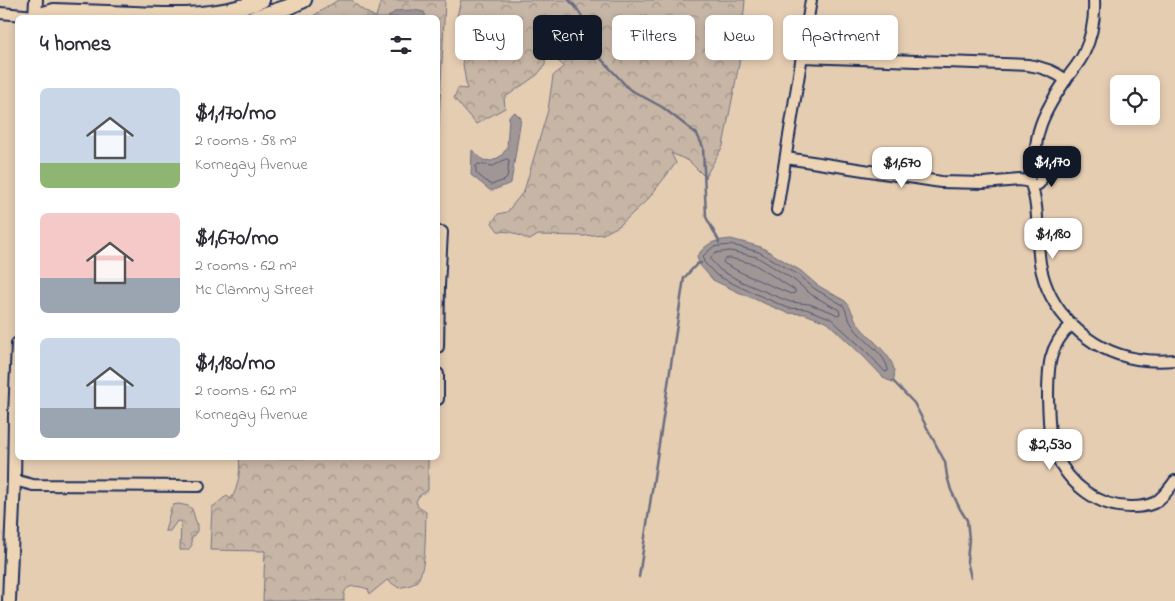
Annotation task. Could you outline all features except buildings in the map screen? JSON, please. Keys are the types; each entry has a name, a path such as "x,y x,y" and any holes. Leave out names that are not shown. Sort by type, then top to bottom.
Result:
{"highway":[{"path":"190,15 230,10 262,0"},
{"path":"263,15 304,0"},
{"path":"43,15 54,11 152,15"}],"main road":[{"path":"36,0 38,15"},
{"path":"9,601 15,416"}],"street":[{"path":"809,15 811,0"},
{"path":"1094,0 1092,30 1086,48 1080,61 1046,112 1038,132 1033,177 1040,263 1044,280 1054,303 1063,316 1091,341 1122,356 1139,360 1175,360"},
{"path":"0,13 19,15"},
{"path":"777,210 802,60"},
{"path":"898,60 1028,64 1043,67 1066,80"},
{"path":"786,158 941,182 983,183 1033,177"},
{"path":"1071,324 1057,342 1048,370 1050,433 1055,453 1062,466 1084,491 1102,502 1117,507 1146,506 1158,500 1175,481"},
{"path":"14,480 33,485 199,486"}],"green space":[{"path":"338,0 352,0 363,10 372,15 315,15"},
{"path":"381,0 445,0 440,103 440,15 377,15"},
{"path":"461,0 745,0 744,15 705,15 705,60 739,60 723,146 705,177 689,161 671,153 676,163 648,199 619,226 603,234 584,236 538,235 530,240 511,232 498,231 492,223 498,214 507,212 524,191 548,110 553,76 564,66 557,60 602,60 602,15 533,15 533,60 545,60 545,65 537,75 504,98 505,108 476,124 454,98 458,88 467,89 462,60 523,60 523,15 457,15"},
{"path":"239,460 428,460 428,490 419,496 416,501 418,507 426,512 424,558 417,581 411,585 399,588 387,580 370,594 368,589 351,587 345,591 344,601 263,601 265,551 210,550 212,507 227,496 231,499 240,468"},
{"path":"179,504 192,509 197,525 197,531 191,539 192,545 188,550 180,550 181,522 177,521 170,531 165,531 171,508 173,505"}],"water":[{"path":"413,10 424,12 425,15 391,15 396,11"},
{"path":"515,112 521,118 511,183 491,191 471,175 472,150 483,160 492,161 501,156 507,148 509,116"},
{"path":"731,239 761,247 801,271 817,285 845,301 858,324 889,358 895,374 893,382 885,379 828,323 805,314 787,313 713,280 699,264 697,256 705,247 712,243"}],"waterway":[{"path":"569,0 588,26 602,60 629,89 662,107 697,134 703,147 706,217 719,243"},
{"path":"639,577 684,278 697,264 701,263"},
{"path":"893,381 914,403 945,462 951,490 967,520 969,539 967,561 971,578"}]}
